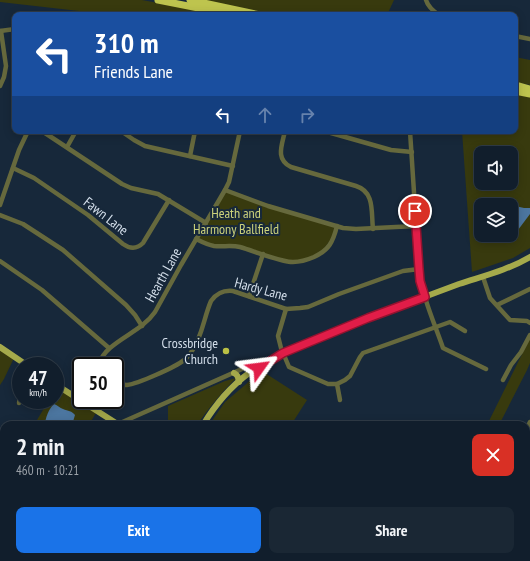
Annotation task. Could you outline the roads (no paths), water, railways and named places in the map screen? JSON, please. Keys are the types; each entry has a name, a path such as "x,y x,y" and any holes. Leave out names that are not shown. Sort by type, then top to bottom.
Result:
{"highway":[{"path":"158,0 219,12"},
{"path":"190,0 246,12"},
{"path":"518,86 530,88"},
{"path":"518,92 530,94"}],"main road":[{"path":"206,421 219,402 232,388 248,374 283,353 368,318 483,277 517,264 530,257"},
{"path":"0,347 15,357"},
{"path":"234,373 238,376 239,382"},
{"path":"94,409 113,421"}],"street":[{"path":"426,0 428,6 434,12"},
{"path":"0,86 4,77 6,66 1,31 12,29"},
{"path":"518,37 530,39"},
{"path":"0,205 19,150 27,134"},
{"path":"47,134 122,184 131,188 158,194 206,223"},
{"path":"67,147 74,134"},
{"path":"125,134 145,146 233,166"},
{"path":"190,156 194,134"},
{"name":"Hearth Lane","path":"103,357 109,348 142,326 152,317 229,182 239,134"},
{"path":"284,134 280,152 284,163 291,167 364,189 370,200 373,229"},
{"path":"335,134 391,150 412,152"},
{"path":"410,134 420,281 425,297 443,348 486,369"},
{"name":"Fawn Lane","path":"13,168 34,178 88,215 129,248 138,247 143,243 169,200"},
{"path":"225,190 268,206 356,230 416,226"},
{"path":"0,215 23,224 63,250 126,304 142,326"},
{"path":"196,239 209,245 219,247 240,247 289,262 300,262 320,254 328,248 333,239 337,226"},
{"path":"249,296 263,254"},
{"path":"0,261 42,290 109,348"},
{"name":"Hardy Lane","path":"124,385 137,383 183,361 193,350 209,305 214,297 219,293 229,290 286,309 300,308 308,307 403,271 419,269"},
{"path":"483,277 490,298 510,320 530,322"},
{"path":"497,305 530,289"},
{"path":"286,309 278,336 289,367 328,384 337,384 350,376 363,353 450,322 465,331"},
{"path":"503,380 530,335"},
{"path":"128,421 262,360 269,361"},
{"path":"337,384 340,400"}],"water":[{"path":"518,207 530,208 530,214 518,230"},
{"path":"50,409 62,409 75,415 73,421 46,421"}],"place":[{"name":"Crossbridge Church","path":"226,351"}],"park label":[{"name":"Heath and Harmony Ballfield","path":"236,222"}]}
